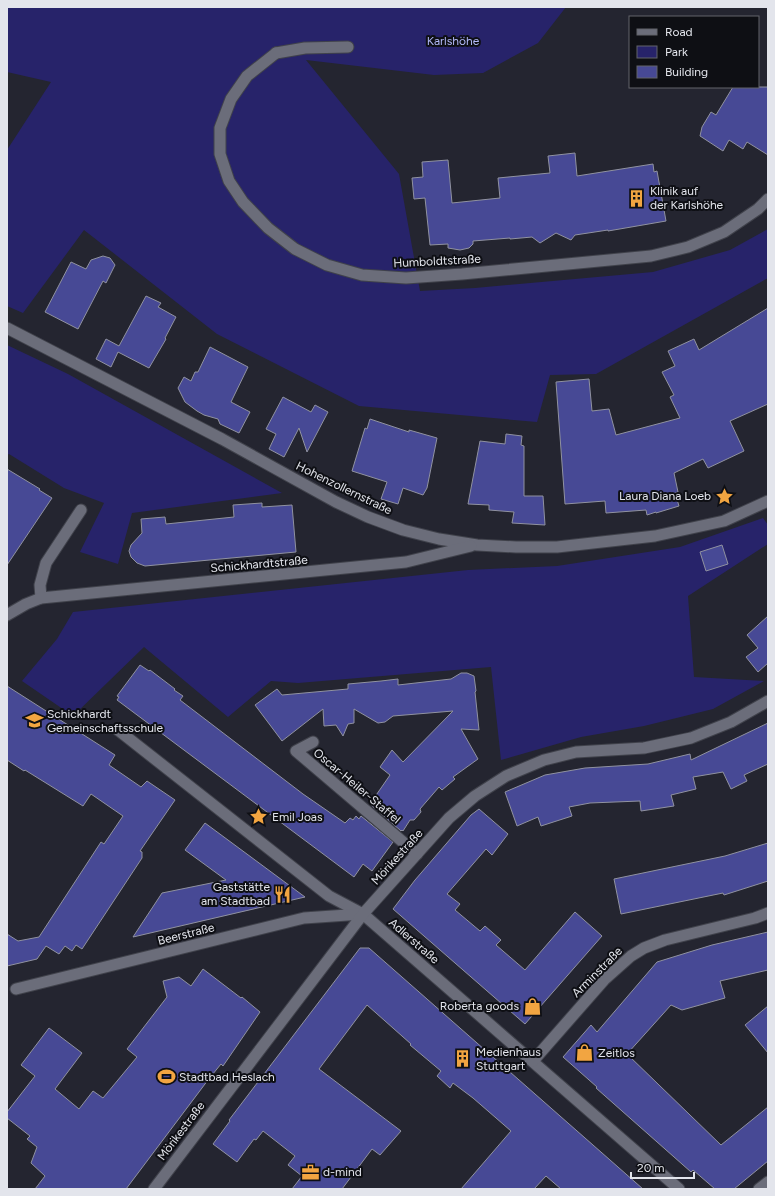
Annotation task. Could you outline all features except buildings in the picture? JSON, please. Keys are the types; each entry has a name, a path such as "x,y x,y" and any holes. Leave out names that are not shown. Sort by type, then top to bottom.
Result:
{"street":[{"name":"Humboldtstraße","path":"348,47 305,48 276,53 247,76 231,100 220,128 220,154 229,181 242,202 268,228 295,249 327,265 362,275 414,278 651,256 688,247 724,232 758,209 768,199"},
{"name":"Hohenzollernstraße","path":"7,328 222,439 336,502 368,517 403,530 439,539 516,547 557,547 655,536 724,520 768,501"},
{"path":"41,598 40,585 46,563 82,510"},
{"name":"Schickhardtstraße","path":"7,615 26,604 41,598 406,562 477,544"},
{"name":"Mörikestraße","path":"154,1189 363,914 449,818 475,796 506,776 544,760 576,752 644,748 691,738 731,722 768,700"},
{"name":"Adlerstraße","path":"118,730 329,896 363,914 679,1189"},
{"name":"Oscar-Heiler-Staffel","path":"313,742 296,751 417,854"},
{"name":"Arminstraße","path":"533,1061 604,980 631,956 644,948 665,940 755,918 768,913"},
{"name":"Beerstraße","path":"16,989 304,918 363,914"},
{"path":"760,1189 768,1182"}],"green space":[{"name":"Karlshöhe","path":"7,7 566,7 538,43 483,73 434,75 306,60 399,174 420,291 475,288 653,272 730,250 768,229 768,278 596,374 550,375 537,422 359,406 217,334 84,230 23,313 7,306 7,150 51,82 7,72"},
{"path":"7,345 68,374 282,493 132,513 118,564 80,552 104,503 64,488 9,454 7,455"},
{"path":"763,518 768,525 768,544 688,596 694,677 764,681 713,709 644,726 581,737 501,760 491,667 298,683 271,681 228,717 144,647 73,716 22,681 57,639 73,612 468,570 557,566 680,547"}],"place":[{"name":"Klinik auf der Karlshöhe","path":"637,198"},
{"name":"Laura Diana Loeb","path":"724,496"},
{"name":"Schickhardt Gemeinschaftsschule","path":"34,721"},
{"name":"Emil Joas","path":"259,817"},
{"name":"Gaststätte am Stadtbad","path":"283,894"},
{"name":"Roberta goods","path":"532,1006"},
{"name":"Zeitlos","path":"585,1053"},
{"name":"Medienhaus Stuttgart","path":"463,1059"},
{"name":"Stadtbad Heslach","path":"166,1077"},
{"name":"d-mind","path":"310,1172"}]}
